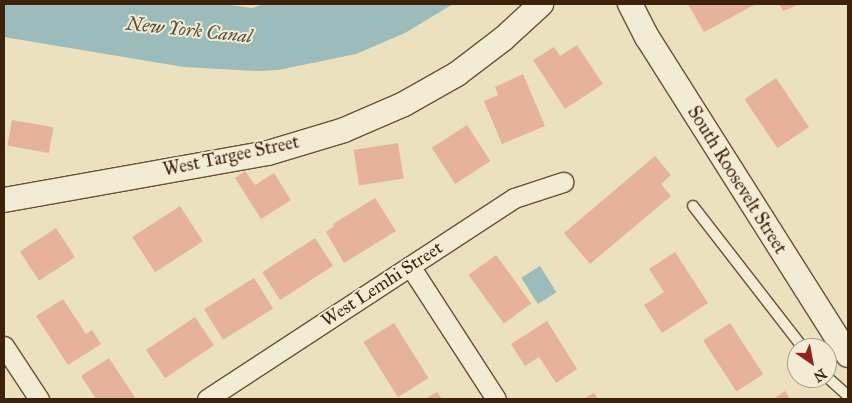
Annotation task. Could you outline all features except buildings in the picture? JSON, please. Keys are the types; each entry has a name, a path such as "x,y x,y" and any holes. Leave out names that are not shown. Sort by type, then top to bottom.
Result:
{"street":[{"name":"West Targee Street","path":"4,200 268,153 344,130 404,104 458,74 502,39 541,4"},
{"name":"South Roosevelt Street","path":"630,4 647,37 848,355"},
{"name":"West Lemhi Street","path":"207,399 514,198 563,182"},
{"path":"410,266 496,399"},
{"path":"4,346 39,399"}],"lane":[{"path":"693,206 795,338"},
{"path":"837,386 848,396"}],"water":[{"name":"New York Canal","path":"4,4 223,4 252,8 264,4 453,4 405,33 356,54 278,70 258,71 184,67 4,37"},
{"path":"540,266 556,292 538,304 521,278"}]}
